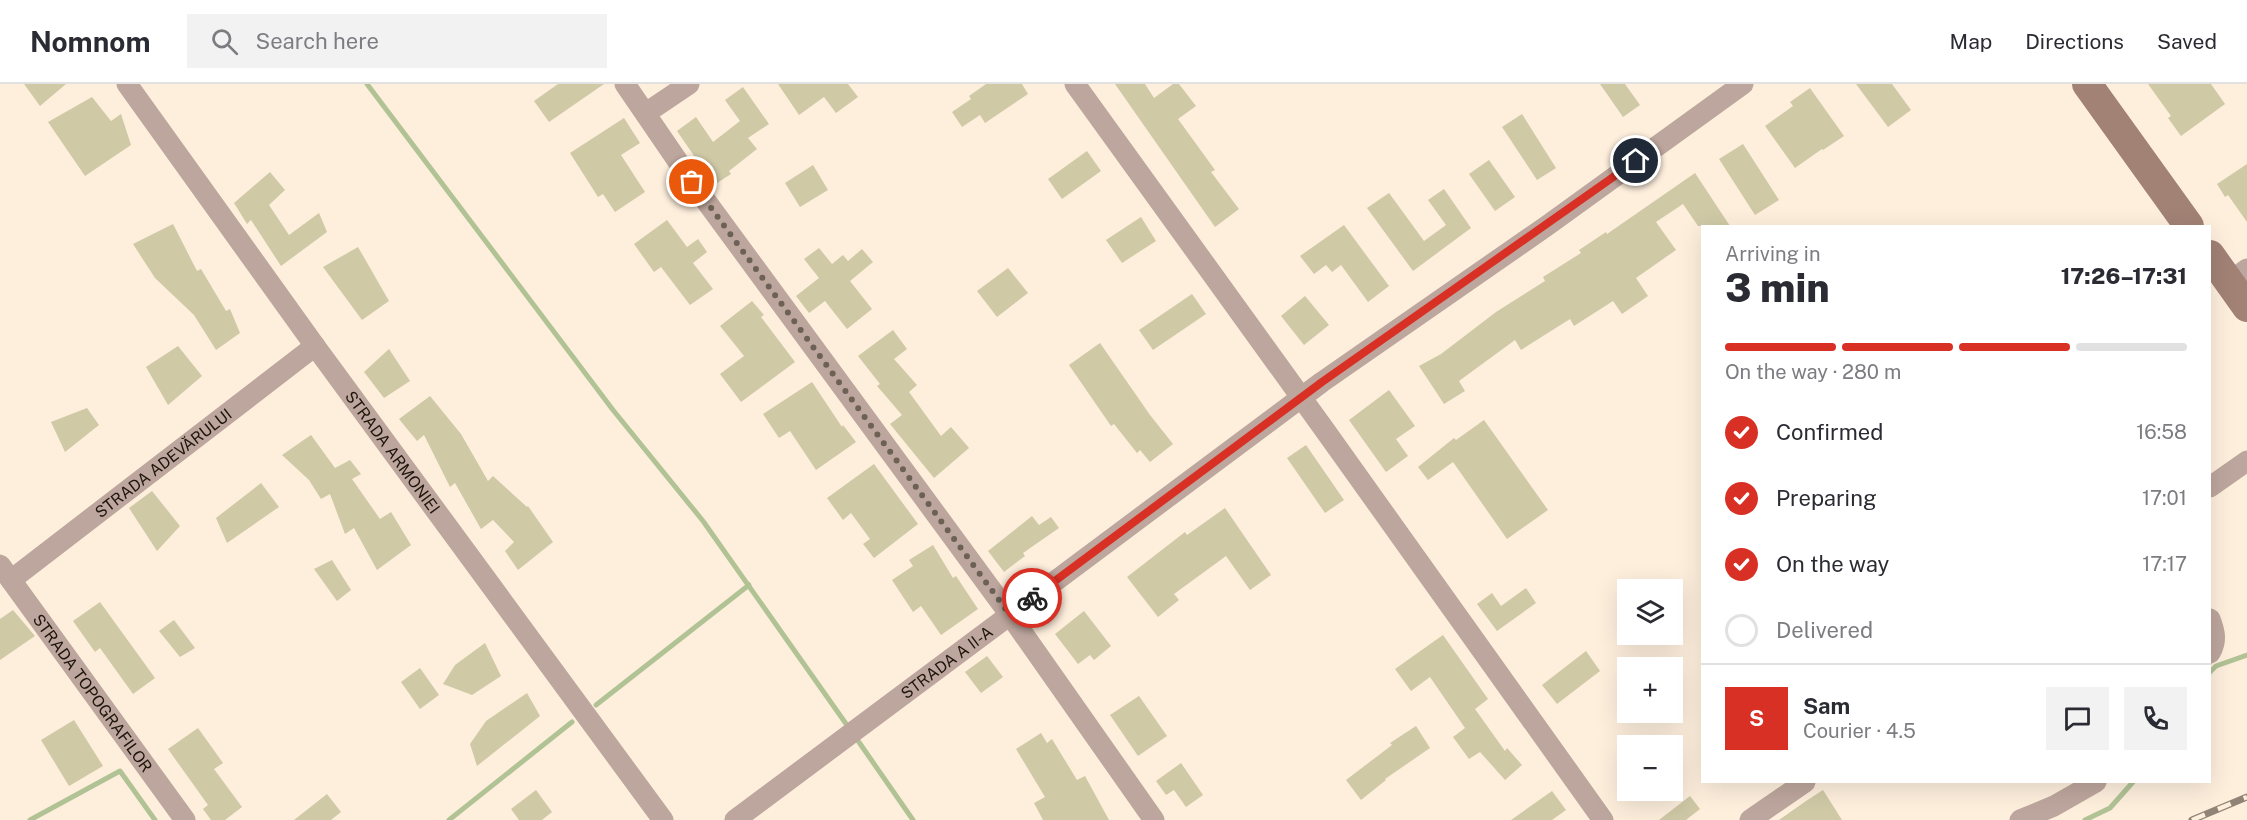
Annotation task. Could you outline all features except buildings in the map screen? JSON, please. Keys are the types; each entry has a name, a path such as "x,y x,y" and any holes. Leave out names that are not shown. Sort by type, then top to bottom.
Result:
{"main road":[{"path":"2087,84 2188,225"},
{"path":"2211,256 2238,275 2247,308"}],"street":[{"name":"STRADA ARMONIEI","path":"127,84 315,346 663,820"},
{"path":"625,84 699,191 1010,615 1154,820"},
{"path":"646,113 688,84"},
{"path":"1075,84 1603,820"},
{"name":"STRADA A II-A","path":"735,820 1301,398 1557,219 1743,84"},
{"name":"STRADA ADEVĂRULUI","path":"5,572 315,346"},
{"path":"2211,486 2247,460"},
{"name":"STRADA TOPOGRAFILOR","path":"5,572 185,820"},
{"path":"2211,622 2215,635 2215,644 2211,651"},
{"path":"1749,820 1804,783"},
{"path":"2020,820 2054,806 2094,783"}],"waterway":[{"path":"367,84 613,410 703,521 849,728"},
{"path":"596,705 749,585"},
{"path":"2211,671 2216,666 2247,655"},
{"path":"449,820 572,722"},
{"path":"854,735 913,820"},
{"path":"30,820 120,771 155,820"},
{"path":"2085,820 2110,808 2132,783"}],"railway":[{"path":"2192,820 2247,797"}],"way so far":[{"path":"692,182 1010,615 1032,598"}],"route":[{"path":"1032,598 1322,382 1636,161"}]}
